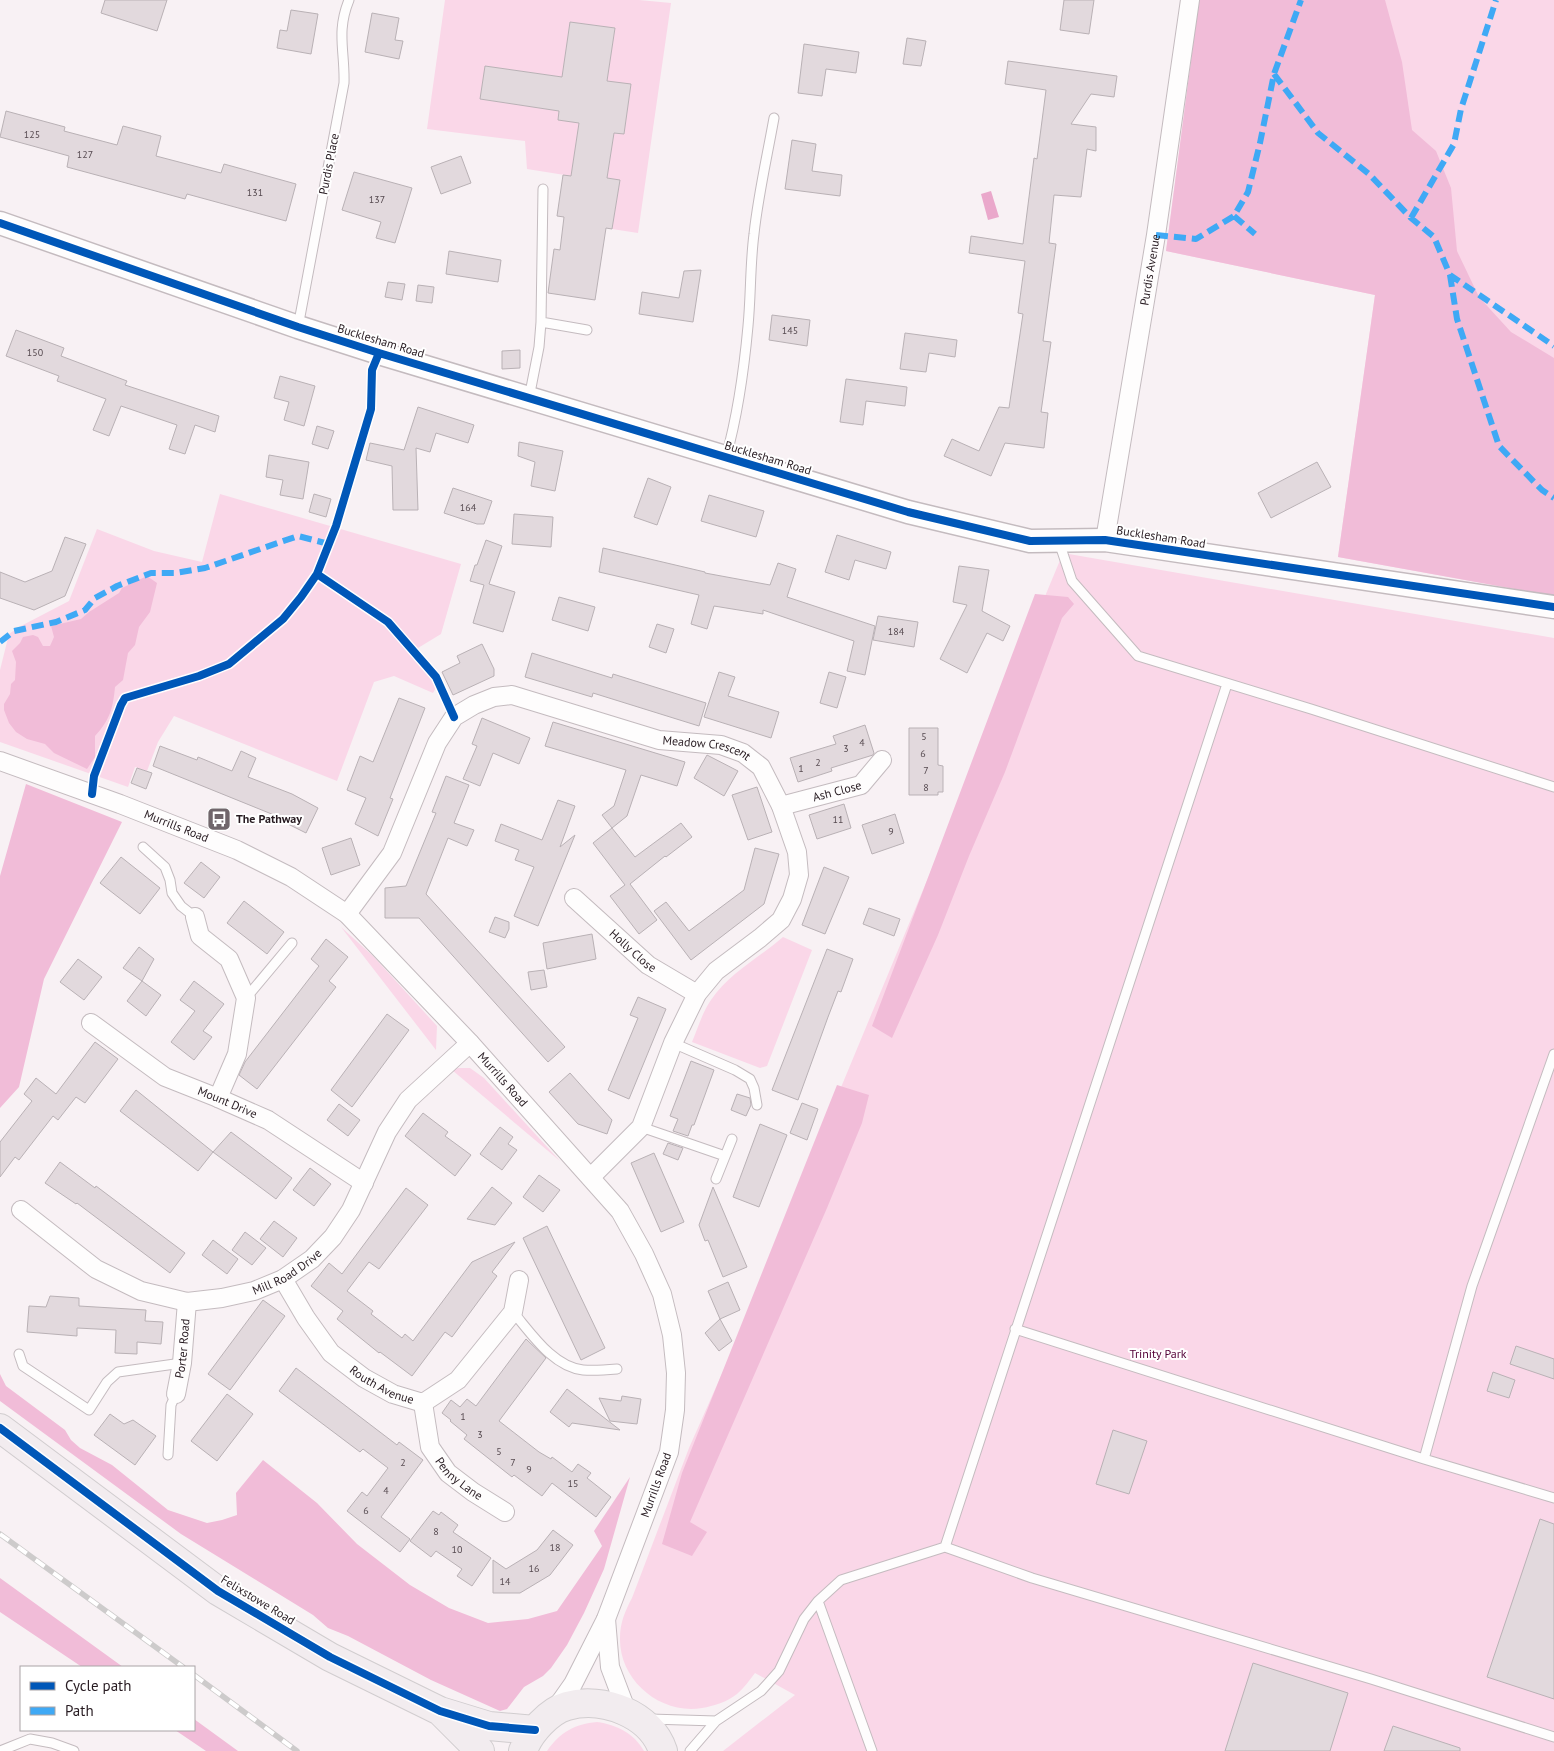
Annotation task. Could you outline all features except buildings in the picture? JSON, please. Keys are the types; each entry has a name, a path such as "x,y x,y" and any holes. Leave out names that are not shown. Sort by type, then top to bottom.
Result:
{"main road":[{"name":"Felixstowe Road","path":"0,1428 218,1591 330,1656 440,1711 489,1726 536,1732"},
{"path":"536,1732 566,1706 582,1704 612,1706 632,1715 652,1730 663,1751"},
{"name":"Felixstowe Road","path":"440,1711 480,1751"}],"street":[{"name":"Purdis Avenue","path":"1105,540 1156,235 1190,0"},
{"name":"Bucklesham Road","path":"0,223 298,327 908,512 1030,541 1105,540 1554,608"},
{"name":"Meadow Crescent","path":"347,914 392,853 437,743 454,717 474,705 494,697 512,695 659,740 721,745 743,753 761,767 781,806 797,852 799,875 792,899 781,920 716,971 697,994 673,1043 641,1127 591,1177"},
{"name":"Ash Close","path":"781,806 861,785 882,760"},
{"name":"Murrills Road","path":"0,761 120,804 237,850 291,877 347,914 470,1043 591,1177 620,1211 644,1254 662,1294 672,1335 676,1373 675,1410 669,1452 606,1619 573,1684 536,1732"},
{"name":"Holly Close","path":"574,898 648,965 697,994"},
{"path":"195,917 200,936 228,959 246,998 237,1054 218,1098"},
{"name":"Mount Drive","path":"91,1023 165,1077 268,1120 364,1183"},
{"name":"Mill Road Drive","path":"21,1210 96,1269 141,1291 187,1302 222,1298 254,1291 283,1279 312,1259 333,1237 351,1210 388,1132 408,1100 470,1043"},
{"name":"Routh Avenue","path":"283,1279 306,1318 331,1353 364,1378 393,1394 423,1403 458,1380 513,1312 519,1280"},
{"name":"Porter Road","path":"176,1394 182,1363 187,1302"},
{"name":"Penny Lane","path":"423,1403 430,1448 448,1473 473,1492 505,1512"},
{"name":"Murrills Road","path":"606,1619 610,1666 632,1715"}],"lane":[{"name":"Purdis Place","path":"298,327 344,83 345,67 341,34 344,13 349,0"},
{"path":"726,457 734,426 743,371 754,232 774,118"},
{"path":"529,398 539,347 541,322 543,189"},
{"path":"541,322 587,330"},
{"path":"1059,541 1072,581 1138,656 1554,786"},
{"path":"945,1548 1227,684"},
{"path":"142,847 165,867 172,893 181,906 195,917"},
{"path":"246,998 292,943"},
{"path":"673,1043 750,1079 754,1088 757,1105"},
{"path":"1424,1459 1472,1286 1554,1054"},
{"path":"641,1127 725,1156"},
{"path":"716,1179 732,1139"},
{"path":"513,1312 554,1357 569,1366 581,1370 617,1369"},
{"path":"1015,1330 1554,1498"},
{"path":"18,1354 23,1366 89,1410 107,1382 118,1372 182,1363"},
{"path":"168,1455 171,1406 176,1394"},
{"path":"690,1751 716,1720 761,1690 779,1671 804,1619 818,1600 842,1580 945,1548 1032,1578 1370,1679 1554,1737"},
{"path":"818,1600 872,1751"},
{"path":"632,1715 716,1720"},
{"path":"0,1751 30,1739 52,1742 74,1751"}],"green space":[{"path":"445,0 639,0 671,3 638,233 612,229 620,180 607,178 614,133 624,134 631,85 607,81 615,28 570,22 562,77 485,66 480,99 547,109 560,102 558,119 579,123 571,176 527,169 525,141 427,129"},
{"path":"1199,0 1554,0 1554,596 1338,557 1375,295 1166,251"},
{"path":"220,494 461,564 441,634 418,648 437,686 433,693 394,676 374,682 337,781 174,716 158,742 147,771 135,767 128,787 0,742 0,670 9,634 69,601 97,529 154,551 202,562"},
{"name":"Trinity Park","path":"1063,553 1554,638 1554,1751 723,1751 795,1695 755,1673 737,1694 729,1699 707,1707 686,1709 671,1706 657,1700 634,1680 626,1668 620,1638 622,1622 689,1448 724,1369"},
{"path":"341,927 373,956 437,1026 436,1050"},
{"path":"783,937 812,950 767,1066 760,1068 692,1042 705,1010 718,990 735,974"},
{"path":"470,1068 484,1078 560,1161 452,1070"},
{"path":"597,1722 611,1725 624,1731 635,1739 644,1751 547,1751 557,1739 569,1730"}],"shaded area":[{"path":"1199,0 1385,0 1402,62 1412,130 1436,151 1451,188 1457,251 1479,297 1511,332 1554,358 1554,596 1338,557 1375,295 1166,251"},
{"path":"991,191 999,217 988,220 981,194"},
{"path":"147,576 157,583 150,612 139,627 135,645 128,653 123,680 115,687 110,713 104,725 95,736 95,757 87,769 54,753 45,744 27,739 16,732 9,723 4,710 4,704 10,694 11,684 15,680 16,662 12,651 23,637 33,635 38,637 43,646 50,646 54,637 51,626 81,619 119,593 122,588"},
{"path":"1035,594 1068,597 1074,604 1062,618 1005,772 938,935 892,1038 872,1026"},
{"path":"26,784 122,822 44,979 19,1087 0,1108 0,876"},
{"path":"837,1085 869,1095 862,1123 827,1208 690,1522 707,1532 692,1556 662,1544 682,1473"},
{"path":"0,1374 6,1386 65,1430 71,1440 80,1448 112,1465 168,1510 207,1523 237,1515 236,1493 263,1460 317,1503 357,1544 410,1585 449,1608 488,1623 528,1619 557,1611 602,1546 594,1531 630,1477 604,1569 567,1645 543,1676 524,1687 507,1709 500,1711 431,1680 348,1636 328,1628 313,1615 181,1534 0,1401"},
{"path":"0,1578 122,1666 81,1666 0,1612"},
{"path":"195,1720 238,1751 206,1751 176,1731 195,1731"}],"railway":[{"path":"0,1534 182,1666"},
{"path":"195,1676 297,1751"}],"marked path":[{"path":"1156,235 1196,239 1234,216 1248,192 1274,74 1301,0"},
{"path":"1411,218 1454,144 1461,109 1496,0"},
{"path":"1274,74 1318,133 1369,174 1411,218 1434,237 1450,275 1554,346"},
{"path":"1234,216 1255,234"},
{"path":"1450,275 1457,319 1499,446 1542,490 1554,498"},
{"path":"0,642 14,631 56,622 85,610 95,598 117,586 151,573 175,573 205,568 298,536 329,544"}],"cycle path":[{"path":"0,223 298,327 379,353 908,512 1030,541 1105,540 1554,607"},
{"path":"92,794 94,776 125,698 199,676 229,664 283,619 317,574 336,526 371,409 372,370 379,353"},
{"path":"317,574 388,622 436,677 454,717"},
{"path":"0,1428 218,1591 330,1657 440,1711 489,1726 535,1730"}],"place":[{"name":"The Pathway","path":"219,819"}]}
